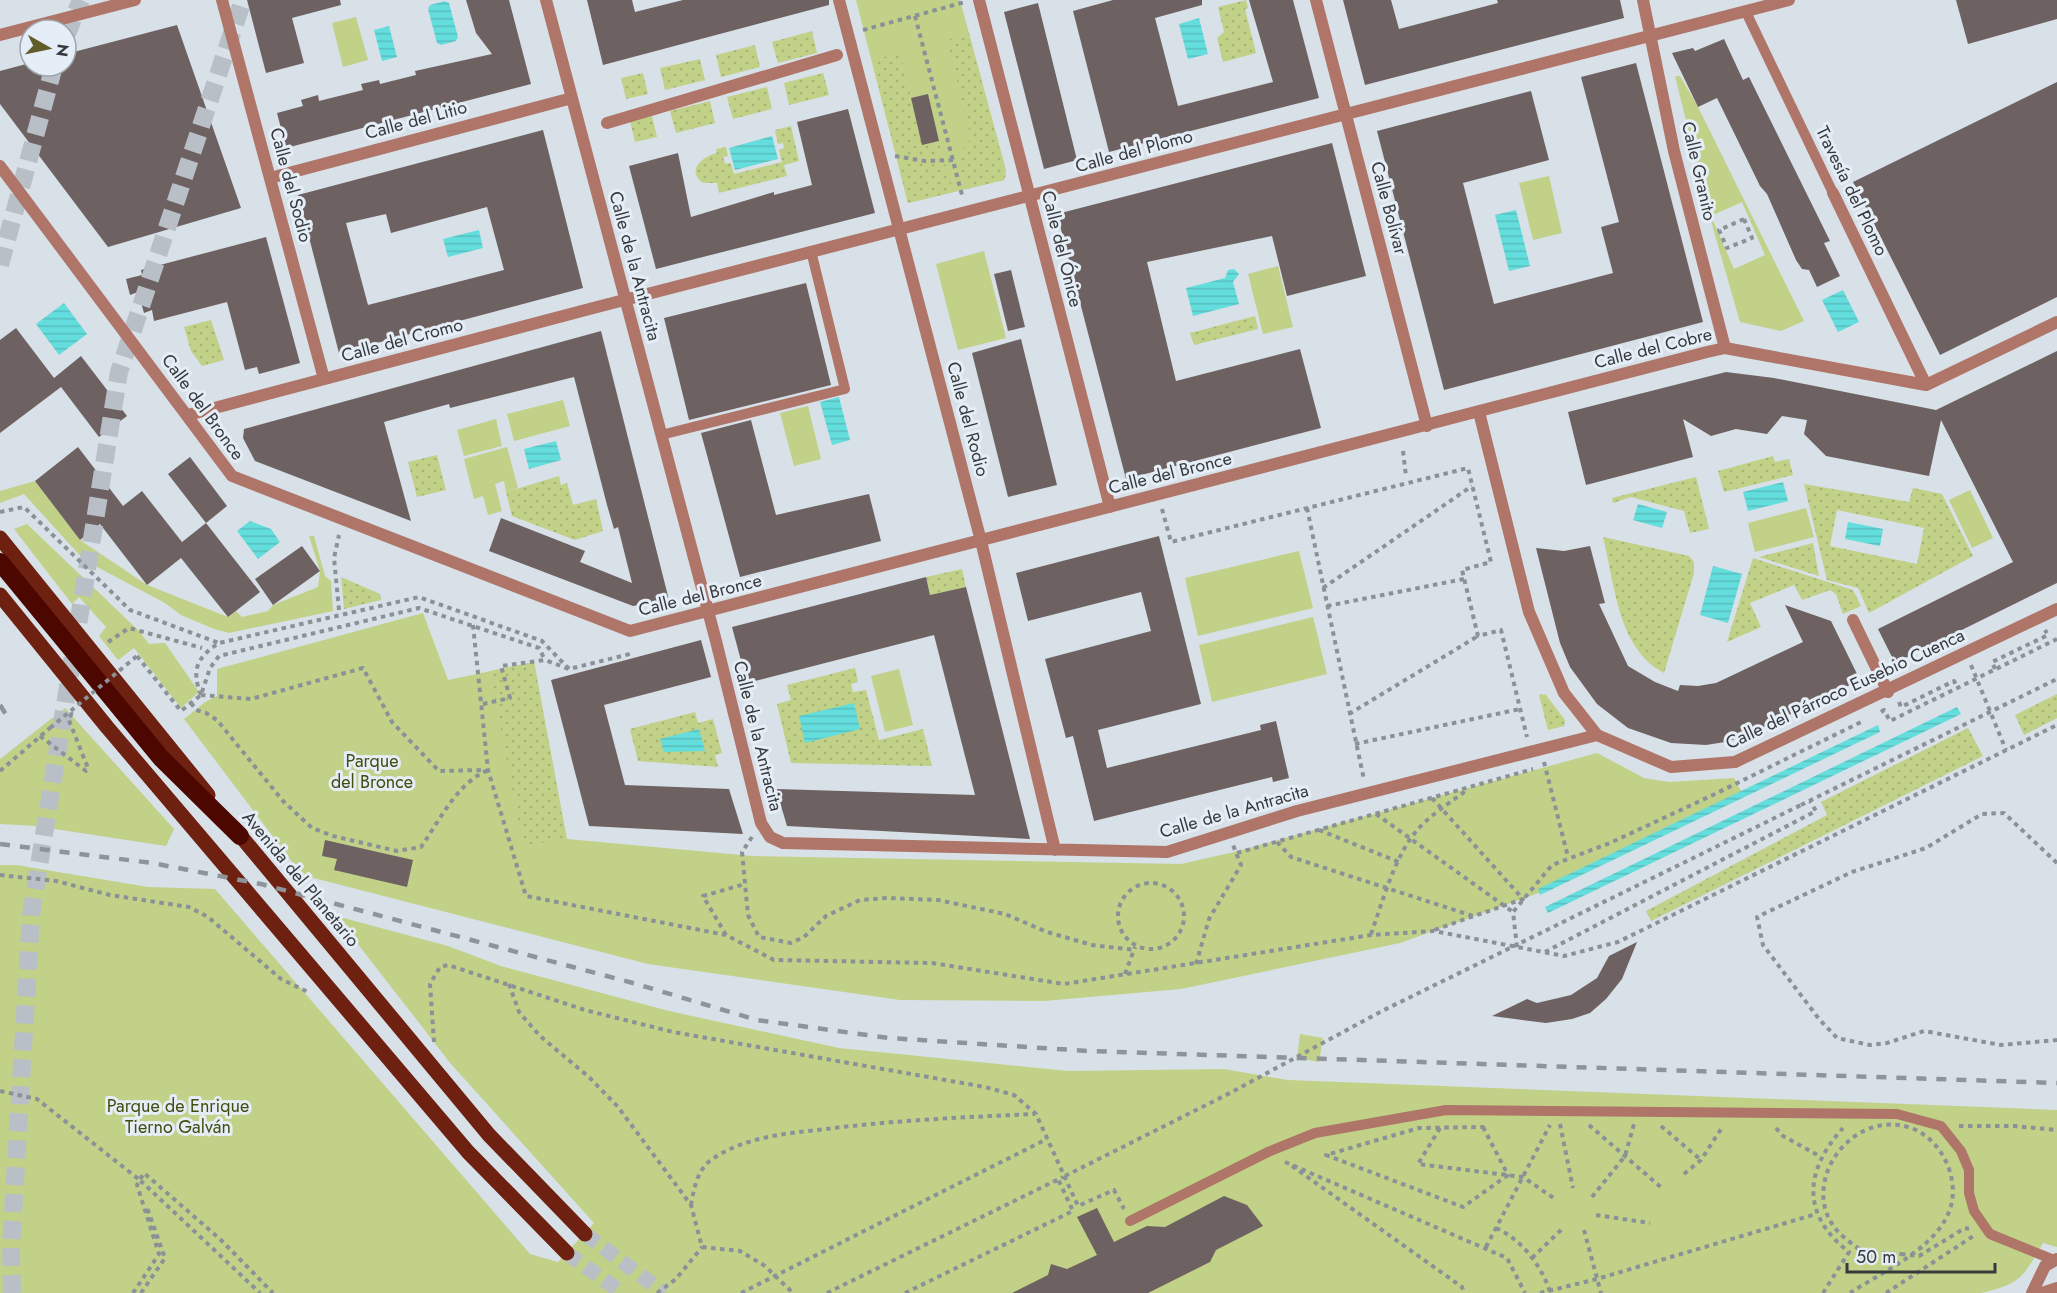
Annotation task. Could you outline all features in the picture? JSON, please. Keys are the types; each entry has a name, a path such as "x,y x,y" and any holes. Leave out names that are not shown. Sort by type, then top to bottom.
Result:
{"highway":[{"path":"0,562 161,758 240,836"}],"main road":[{"name":"Avenida del Planetario","path":"0,538 240,836 489,1135 585,1234"},
{"path":"0,595 107,727 468,1152 567,1253"}],"street":[{"path":"0,35 135,0"},
{"name":"Calle del Sodio","path":"222,0 324,379"},
{"name":"Calle de la Antracita","path":"546,0 708,612 761,823 770,837 783,843 1167,852 1297,811 1597,735"},
{"name":"Calle del Rodio","path":"839,0 981,541 1055,850"},
{"name":"Calle Bolívar","path":"1316,0 1427,426"},
{"name":"Calle Granito","path":"1643,0 1674,151 1725,348"},
{"name":"Calle del Plomo","path":"625,300 1790,0"},
{"name":"Calle del Ónice","path":"972,1 1030,196 1110,507"},
{"path":"607,123 837,55"},
{"name":"Calle del Litio","path":"270,178 572,98"},
{"name":"Calle del Bronce","path":"0,166 232,476 630,631 1427,426"},
{"name":"Travesía del Plomo","path":"1833,193 1926,385"},
{"name":"Calle del Cromo","path":"188,415 625,300"},
{"path":"1926,385 2057,322"},
{"name":"Calle del Cobre","path":"1427,426 1682,357 1725,348 1926,385"},
{"name":"Calle del Párroco Eusebio Cuenca","path":"1479,412 1529,612 1564,693 1597,735 1671,767 1735,762 1892,694 2057,609"},
{"path":"1853,620 1892,694"},
{"path":"2032,1293 2045,1266 2055,1259"},
{"path":"2042,1293 2057,1288"}],"lane":[{"name":"Travesía del Plomo","path":"1746,12 1833,193"},
{"path":"661,435 845,389 811,251"},
{"path":"1130,1221 1268,1152 1315,1133 1446,1110 1897,1113 1941,1126 1960,1151 1969,1170 1969,1193 1974,1211 1990,1234 2055,1259"}],"path":[{"path":"859,31 972,1"},
{"path":"915,16 962,195"},
{"path":"891,156 925,161 953,160"},
{"path":"1744,219 1752,238 1727,248 1724,240 1719,230 1744,219"},
{"path":"1716,244 1724,240"},
{"path":"1403,451 1406,476"},
{"path":"1162,509 1172,542 1468,468 1491,562 1462,570 1478,636"},
{"path":"1323,588 1472,486"},
{"path":"0,512 24,507 130,610 219,643"},
{"path":"1307,508 1365,784"},
{"path":"339,534 334,558 339,610"},
{"path":"1327,606 1464,579"},
{"path":"201,695 197,685 196,664 208,650 219,643 419,597 542,640 569,669"},
{"path":"0,771 137,656 181,711 201,695 210,668 218,655 342,628 419,608 539,648 545,660"},
{"path":"340,621 342,628"},
{"path":"473,625 483,704 488,770 526,896 726,935 774,960 932,963 1064,984 1371,935 1434,930 1523,899"},
{"path":"1995,669 1992,662 2048,635 2043,626"},
{"path":"108,642 129,628 202,648"},
{"path":"1349,714 1478,636 1501,630 1528,745"},
{"path":"1512,912 1552,865 1568,857 1610,843 1715,794 1884,710 1890,721 2057,639"},
{"path":"483,704 510,698 501,666 545,660 569,669 634,653"},
{"path":"201,695 252,699 363,668 392,722 439,771 488,770"},
{"path":"1976,678 2006,750"},
{"path":"827,1293 1230,1093 1382,1011 2057,679"},
{"path":"1892,694 1900,706 1954,681 1957,687"},
{"path":"191,703 196,710 206,712 217,720 283,801 312,828 333,836 379,847 397,851 421,847 461,789 475,775 488,770"},
{"path":"1355,744 1520,709"},
{"path":"40,736 86,771 88,768 68,718 72,714 77,721"},
{"path":"1434,930 1564,956 1618,942 2057,725"},
{"path":"1544,759 1568,857"},
{"path":"1237,853 1545,765"},
{"path":"1371,935 1387,888 1411,839 1419,828 1470,788"},
{"path":"1432,798 1523,899"},
{"path":"1544,952 1816,811 1810,801"},
{"path":"2057,863 2004,813 1982,814 1926,848 1852,872 1757,917 1763,945 1837,1038 1870,1045 1887,1043 1924,1031 2001,1045 2057,1040"},
{"path":"1376,814 1512,912 1516,947"},
{"path":"1319,830 1399,861"},
{"path":"752,837 742,852 748,915 759,937 791,943 804,937 826,916 860,900 887,898 950,903 1005,914 1047,932 1092,945 1158,950 1178,938 1183,928 1183,905 1170,888 1149,883 1129,891 1122,899 1118,921 1127,940 1135,948"},
{"path":"1277,842 1291,857 1474,916"},
{"path":"1196,964 1209,919 1241,865 1233,843"},
{"path":"0,874 56,881 110,895 178,905 198,911 281,979 343,1005"},
{"path":"726,935 703,896 746,884"},
{"path":"1125,975 1135,948"},
{"path":"435,1050 430,984 440,967 448,965 585,1010 673,1032 985,1087 1014,1095 1036,1114 1078,1206 1114,1190 1130,1221"},
{"path":"509,984 519,1012 540,1036 590,1078 618,1107 691,1205 702,1247"},
{"path":"0,1091 37,1100 141,1181 260,1293"},
{"path":"1486,1247 1557,1112"},
{"path":"1557,1112 1574,1188"},
{"path":"1573,1112 1663,1189"},
{"path":"1592,1197 1625,1156 1641,1112 1701,1160"},
{"path":"1684,1174 1701,1160 1732,1113"},
{"path":"1761,1113 1783,1136 1821,1157"},
{"path":"1823,1293 1849,1252 1838,1243 1816,1214 1814,1195 1821,1157 1846,1125 1863,1113"},
{"path":"691,1205 696,1182 709,1162 728,1151 774,1135 909,1119 1036,1114"},
{"path":"1850,1293 1935,1238 1949,1216 1953,1202 1953,1185 1943,1154 1928,1137 1911,1128 1890,1124 1868,1129 1841,1145 1828,1166 1824,1194 1827,1214 1835,1230 1858,1248 1900,1254 1918,1256 1965,1228 1980,1232 1886,1293"},
{"path":"1941,1126 2014,1126 2057,1130"},
{"path":"1483,1127 1508,1175 1463,1207 1326,1155 1419,1128 1483,1127"},
{"path":"1440,1128 1419,1164 1523,1177 1555,1198"},
{"path":"741,1293 1047,1139"},
{"path":"1268,1152 1286,1162 1507,1258 1525,1293"},
{"path":"1286,1162 1462,1287 1464,1293"},
{"path":"141,1293 165,1258 139,1186 144,1173 220,1239 273,1293"},
{"path":"905,1293 1073,1211 1058,1179"},
{"path":"133,1293 159,1254 137,1185 141,1181"},
{"path":"1540,1293 1597,1279 1816,1214"},
{"path":"1596,1215 1650,1222"},
{"path":"1496,1228 1509,1233 1532,1258 1550,1292"},
{"path":"1532,1258 1562,1230"},
{"path":"1584,1230 1601,1293"},
{"path":"702,1247 740,1251 775,1276 793,1293"},
{"path":"657,1293 676,1279 702,1247"}],"green space":[{"path":"856,0 960,0 1006,170 1004,180 908,203"},
{"path":"1246,0 1248,8 1245,9 1256,53 1223,62 1217,38 1224,32 1218,7"},
{"path":"356,17 368,60 343,67 332,23"},
{"path":"812,31 817,53 778,63 772,42"},
{"path":"969,33 1006,175 1004,180 966,189 957,155 971,139 947,40"},
{"path":"755,45 760,67 721,77 716,55"},
{"path":"900,53 922,144 939,141 942,157 912,157 895,151 872,60"},
{"path":"700,59 705,80 665,90 660,68"},
{"path":"643,73 648,94 626,99 621,78"},
{"path":"823,73 829,95 789,105 784,83"},
{"path":"1675,76 1680,76 1698,107 1804,321 1781,331 1740,322 1711,221","holes":["1742,202 1765,255 1734,269 1711,216"]},
{"path":"767,87 772,109 733,119 727,97"},
{"path":"710,101 715,123 676,133 670,111"},
{"path":"652,116 657,137 635,142 630,121"},
{"path":"791,126 799,161 784,165 787,176 719,193 717,183 703,183 698,178 696,169 698,164 717,153 716,149 726,147 728,156 723,157 725,164 731,163 734,174 782,162 779,150 784,148 783,143 778,144 775,130"},
{"path":"897,160 947,165 953,192 908,203"},
{"path":"1549,176 1562,233 1533,240 1519,183"},
{"path":"984,251 1006,338 958,350 936,264"},
{"path":"1278,266 1293,327 1263,334 1248,274"},
{"path":"1255,316 1258,329 1194,345 1190,333"},
{"path":"211,320 224,360 202,366 191,351 184,327"},
{"path":"563,400 570,426 514,441 507,414"},
{"path":"808,406 821,459 794,466 780,413"},
{"path":"496,419 502,446 464,456 457,430"},
{"path":"507,447 518,488 506,492 504,481 495,484 502,511 488,515 483,496 474,499 464,459"},
{"path":"437,455 446,490 417,497 408,462"},
{"path":"1773,456 1775,462 1789,459 1793,475 1724,492 1718,471"},
{"path":"559,476 561,485 567,483 573,505 596,499 603,531 575,540 512,516 506,492"},
{"path":"1696,477 1709,529 1690,533 1684,511 1631,497 1613,503 1612,498"},
{"path":"35,481 80,540 147,585 228,617 236,611 242,617 268,611 273,605 318,587 320,571 309,536 314,536 325,576 331,581 333,611 229,633 181,615 165,603 84,560 24,494 0,503 0,491"},
{"path":"1804,484 1909,502 1913,488 1942,494 1973,556 1869,613 1858,588 1827,580","holes":["1837,510 1924,528 1917,564 1830,546"]},
{"path":"1970,490 1993,538 1972,548 1949,500"},
{"path":"1806,508 1814,537 1755,552 1748,523"},
{"path":"27,524 139,631 149,644 165,643 199,692 181,708 134,648 118,660 99,636 106,627 79,597 72,604 14,529"},
{"path":"1603,537 1689,556 1694,562 1694,573 1664,673 1648,662 1636,648 1627,631 1615,594"},
{"path":"1813,543 1819,576 1759,557"},
{"path":"1299,551 1313,608 1198,636 1185,578"},
{"path":"1753,558 1853,590 1861,606 1843,614 1836,594 1830,590 1802,600 1794,585 1750,603 1761,627 1727,642"},
{"path":"962,569 966,587 930,595 926,577"},
{"path":"341,577 380,594 381,600 344,609"},
{"name":"Parque del Bronce","path":"423,613 448,680 534,662 567,839 752,856 1181,864 1234,852 1597,753 1644,778 1669,782 1734,778 1744,797 1536,894 1400,943 1181,989 1044,1001 900,1000 648,964 302,875 184,719 205,702 217,696 217,669"},
{"path":"1313,617 1327,674 1212,702 1199,645"},
{"path":"534,662 566,838 523,847 490,671"},
{"path":"855,668 858,682 851,684 853,692 866,690 879,740 923,729 932,766 791,763 777,704 791,700 787,685"},
{"path":"899,669 913,725 885,732 871,676"},
{"path":"2057,694 2057,718 2024,735 2015,715"},
{"path":"1539,695 1546,695 1565,720 1564,726 1548,730"},
{"path":"65,708 174,829 166,846 35,826 0,824 0,759"},
{"path":"695,712 698,723 713,719 722,753 715,755 718,767 638,761 630,729"},
{"path":"1968,728 1983,756 1651,921 1646,911 1827,815 1821,802"},
{"name":"Parque de Enrique Tierno Galván","path":"0,865 16,865 148,887 215,889 530,1254 558,1262 594,1223 451,1064 336,916 448,946 501,966 669,1011 839,1048 1068,1071 1224,1069 1288,1080 2057,1110 2057,1247 2043,1243 2020,1277 2005,1286 1981,1293 0,1293"},
{"path":"1300,1034 1323,1038 1319,1062 1297,1058"}],"water":[{"path":"445,1 449,3 458,37 456,41 441,45 437,43 428,9 430,5"},
{"path":"1199,18 1208,54 1188,59 1179,24"},
{"path":"389,26 397,57 382,61 374,30"},
{"path":"772,136 778,159 735,170 729,148"},
{"path":"1516,210 1530,266 1509,271 1495,215"},
{"path":"479,230 483,248 448,257 443,239"},
{"path":"1234,269 1239,274 1233,282 1239,304 1193,316 1186,288 1225,278 1228,270"},
{"path":"1843,290 1859,322 1838,332 1822,300"},
{"path":"64,303 87,334 59,355 36,324"},
{"path":"839,397 850,440 832,445 820,402"},
{"path":"556,441 561,460 529,469 524,449"},
{"path":"1783,482 1788,501 1748,511 1743,492"},
{"path":"1638,504 1667,512 1662,528 1633,520"},
{"path":"250,521 271,529 280,542 258,559 237,531"},
{"path":"1848,522 1883,529 1880,546 1845,539"},
{"path":"1713,566 1742,574 1728,623 1700,615"},
{"path":"854,703 860,729 805,743 799,716"},
{"path":"1957,707 1961,714 1548,913 1545,907"},
{"path":"1878,725 1880,732 1540,895 1538,889"},
{"path":"699,729 705,751 664,752 660,739"}],"building":[{"path":"247,0 340,0 341,5 292,18 304,63 266,73"},
{"path":"466,0 509,0 531,84 286,148 277,113 303,106 301,100 318,95 319,101 363,90 361,84 379,80 380,84 416,75 415,71 492,54 476,33"},
{"path":"587,0 632,0 635,12 683,0 829,0 829,5 603,65"},
{"path":"1113,0 1202,0 1202,5 1155,18 1178,106 1273,82 1249,0 1293,0 1319,98 1109,152 1073,11"},
{"path":"1343,0 1391,0 1399,29 1498,3 1497,0 1620,0 1624,18 1365,85"},
{"path":"1956,0 2057,0 2057,19 1968,44"},
{"path":"1038,3 1077,160 1044,169 1004,12"},
{"path":"177,25 241,208 108,247 0,104 0,71 18,66 18,78 78,78 78,51"},
{"path":"1724,39 1743,80 1749,77 1830,241 1824,243 1840,276 1817,287 1809,270 1802,269 1796,260 1767,194 1760,186 1717,98 1698,107 1672,53 1693,48 1695,51"},
{"path":"1636,63 1703,322 1444,390 1377,131 1531,91 1549,160 1463,183 1494,304 1613,273 1601,227 1619,222 1581,77"},
{"path":"2057,82 2057,297 1940,355 1853,182"},
{"path":"928,94 939,141 922,145 911,98"},
{"path":"848,109 875,213 656,269 629,166 678,153 691,217 774,192 774,195 812,185 797,122"},
{"path":"543,130 583,288 339,353 298,195","holes":["487,207 504,270 368,305 346,223 386,214 391,233"]},
{"path":"1332,143 1366,276 1287,296 1272,236 1147,262 1176,381 1300,349 1321,428 1126,479 1057,214"},
{"path":"266,237 300,363 259,374 257,367 245,370 227,302 154,321 152,310 144,313 138,292 130,295 126,279 142,275 141,270"},
{"path":"1011,270 1025,327 1008,331 994,274"},
{"path":"806,283 831,385 689,420 664,318"},
{"path":"16,328 54,378 81,356 127,416 99,437 61,387 0,433 0,340"},
{"path":"601,331 669,600 633,606 489,551 501,518 585,551 580,562 632,583 618,527 614,529 607,505 574,377 450,408 449,404 384,422 411,521 255,461 243,438 244,429"},
{"path":"1021,339 1057,485 1008,497 972,353"},
{"path":"2057,351 2057,583 1895,663 1878,629 2013,562 1941,420 1929,476 1826,456 1804,434 1807,420 1782,416 1767,434 1736,429 1711,436 1683,419 1693,457 1586,485 1568,412 1726,372 1774,378 1936,410"},
{"path":"751,420 776,515 869,494 881,541 740,577 701,433"},
{"path":"78,447 123,506 142,491 182,542 206,523 260,592 228,617 181,558 147,585 100,524 80,540 35,481"},
{"path":"190,457 227,506 206,523 168,474"},
{"path":"1159,536 1201,704 1098,730 1107,768 1261,730 1260,725 1276,721 1289,778 1273,782 1272,777 1094,821 1073,736 1066,738 1045,659 1151,631 1141,592 1028,621 1016,573"},
{"path":"302,546 320,571 273,605 255,579"},
{"path":"1590,546 1605,603 1599,604 1628,666 1655,682 1678,691 1680,685 1698,686 1716,683 1803,642 1785,605 1831,621 1860,680 1748,735 1725,742 1706,745 1671,743 1628,728 1597,704 1570,667 1560,643 1536,548 1564,551"},
{"path":"926,577 930,595 966,587 1030,839 787,826 776,789 975,795 934,635 747,683 732,627"},
{"path":"701,640 711,677 604,705 625,785 729,789 743,834 589,826 551,680"},
{"path":"325,840 413,860 407,887 334,870 337,859 322,856"},
{"path":"1637,942 1622,979 1606,999 1590,1013 1572,1019 1546,1023 1492,1016 1527,999 1537,1003 1571,995 1597,978 1609,956"},
{"path":"1224,1196 1247,1205 1263,1226 1216,1250 1210,1262 1148,1293 1012,1293 1048,1275 1051,1264 1067,1269 1097,1255 1077,1217 1097,1208 1114,1242 1147,1226 1165,1227"}],"tunnel":[{"path":"74,18 81,0"},
{"path":"12,1293 11,1247 31,915 119,372 243,0"},
{"path":"0,265 51,78"},
{"path":"585,1234 664,1293"},
{"path":"567,1253 622,1293"}],"railway":[{"path":"0,705 10,721"},
{"path":"0,844 152,863 261,884 633,983 757,1020 889,1038 1088,1051 2057,1083"}]}
